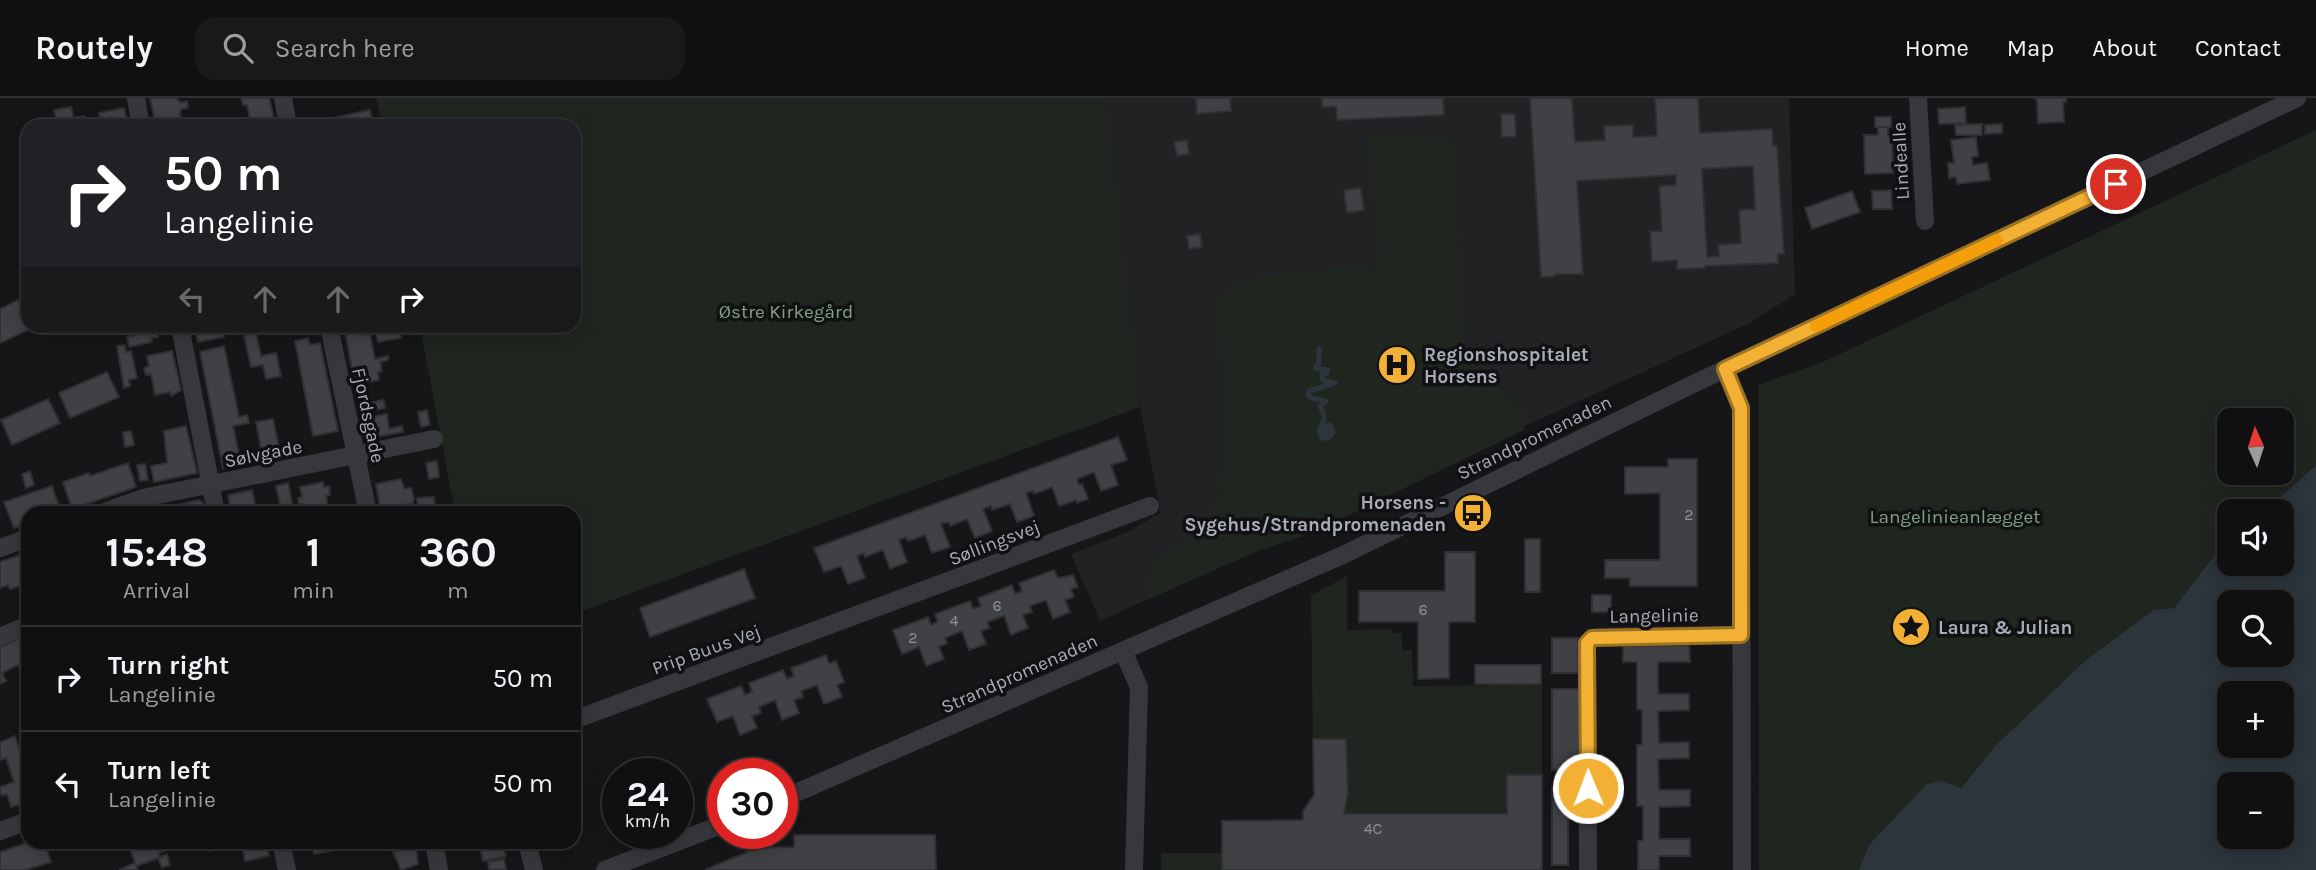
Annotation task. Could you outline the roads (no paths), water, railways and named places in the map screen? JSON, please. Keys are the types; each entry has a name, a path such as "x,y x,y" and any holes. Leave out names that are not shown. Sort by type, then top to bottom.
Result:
{"street":[{"path":"136,98 140,119"},
{"path":"283,98 287,119"},
{"name":"Lindealle","path":"1918,98 1925,221"},
{"name":"Strandpromenaden","path":"798,792 1343,555 1548,453 2297,98"},
{"path":"181,333 215,506"},
{"name":"Fjordsgade","path":"330,333 367,506"},
{"path":"1725,369 1741,408 1742,870"},
{"name":"Sølvgade","path":"121,506 143,498 435,439"},
{"name":"Søllingsvej","path":"853,617 1150,506"},
{"path":"0,548 21,540"},
{"name":"Prip Buus Vej","path":"581,717 853,617"},
{"path":"0,637 21,628"},
{"name":"Langelinie","path":"1588,870 1587,643 1592,638 1600,637 1741,635"},
{"path":"1123,651 1139,687 1134,870"},
{"path":"0,831 21,824"},
{"path":"605,870 707,830"},
{"path":"282,849 287,870"},
{"path":"434,849 439,870"},
{"path":"529,849 534,870"}],"waterway":[{"path":"1319,349 1319,363 1315,368 1328,370 1322,374 1323,380 1335,383 1309,391 1308,395 1326,401 1320,406 1324,418 1319,430 1322,438 1328,438 1333,433 1330,425 1323,427 1323,434 1330,434 1328,429 1327,432"}],"place":[{"name":"Regionshospitalet Horsens","path":"1397,365"},
{"name":"Horsens - Sygehus/Strandpromenaden","path":"1473,513"},
{"name":"Laura & Julian","path":"1911,627"}],"park label":[{"name":"Østre Kirkegård","path":"786,311"},
{"name":"Langelinieanlægget","path":"1955,516"}]}
